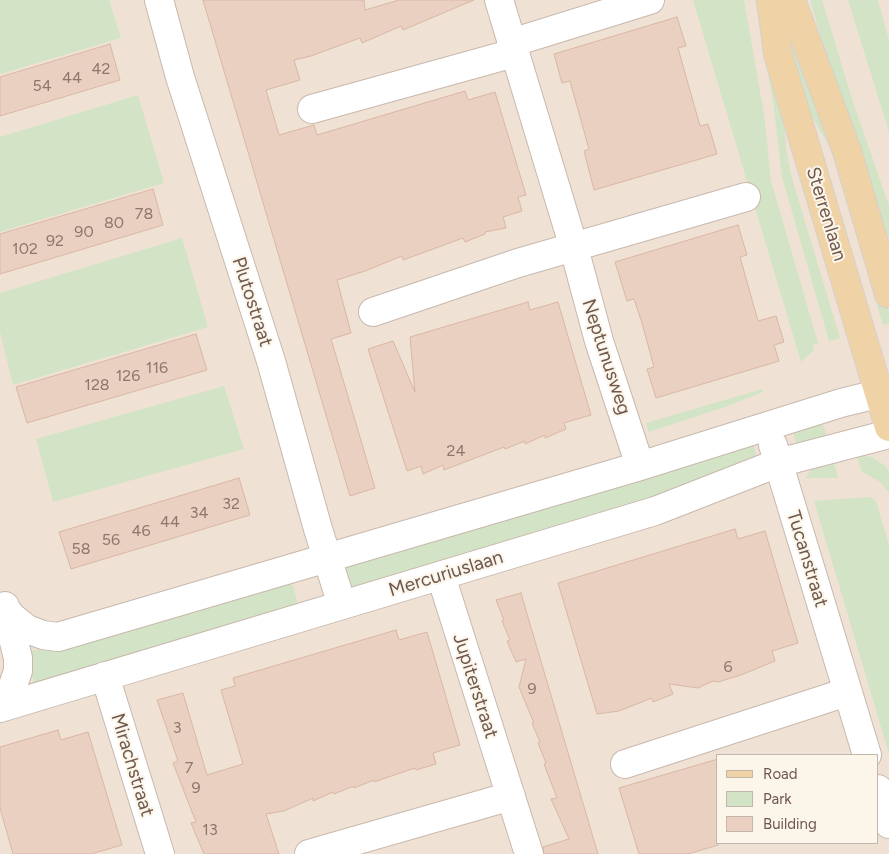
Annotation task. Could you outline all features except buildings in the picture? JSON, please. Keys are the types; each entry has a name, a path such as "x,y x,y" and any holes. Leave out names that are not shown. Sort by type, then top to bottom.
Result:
{"main road":[{"name":"Sterrenlaan","path":"771,0 778,54 884,392 889,427"},
{"name":"Sterrenlaan","path":"791,0 847,151 889,294"}],"street":[{"name":"Plutostraat","path":"159,0 180,77 270,361 342,605"},
{"name":"Neptunusweg","path":"499,0 574,248 599,341 640,466"},
{"path":"312,109 512,48 650,0"},
{"path":"373,312 518,263 746,197"},
{"name":"Mercuriuslaan","path":"3,599 12,617 27,629 43,635 58,637 640,466 884,392"},
{"name":"Tucanstraat","path":"767,426 846,692 867,754"},
{"name":"Mercuriuslaan","path":"0,707 655,512 778,463 889,434"},
{"name":"Jupiterstraat","path":"440,576 529,854"},
{"name":"Mercuriuslaan","path":"0,707 10,694 18,671 18,658 3,599"},
{"name":"Mirachstraat","path":"105,676 160,854"},
{"path":"625,764 846,692"},
{"path":"879,792 889,824"},
{"path":"309,854 511,796"}],"shaded area":[{"path":"0,0 889,0 889,854 0,854"}],"green space":[{"path":"0,0 109,0 121,38 0,74"},
{"path":"693,0 744,0 764,114 771,181 818,343 813,345 814,350 801,362"},
{"path":"755,0 765,0 784,110 786,149 791,175 840,338 829,341 782,177 773,101"},
{"path":"785,0 841,153 889,313 889,323 883,325 830,147 805,105 791,76"},
{"path":"810,0 822,0 852,99 889,206 889,270"},
{"path":"848,0 878,0 889,40 889,132"},
{"path":"138,95 164,183 0,232 0,137"},
{"path":"182,238 208,327 13,385 0,332 0,293"},
{"path":"224,386 244,449 53,502 36,439"},
{"path":"762,389 763,392 728,406 649,432 646,423"},
{"path":"820,416 827,437 797,445 791,426"},
{"path":"751,438 757,457 681,496 358,592 349,587 344,571 347,561"},
{"path":"856,455 872,457 884,465 889,471 889,493 880,482 862,472"},
{"path":"833,459 838,478 806,478 812,468"},
{"path":"870,497 876,501 889,545 889,754 814,501"},
{"path":"290,577 300,611 36,691 26,653"}]}
